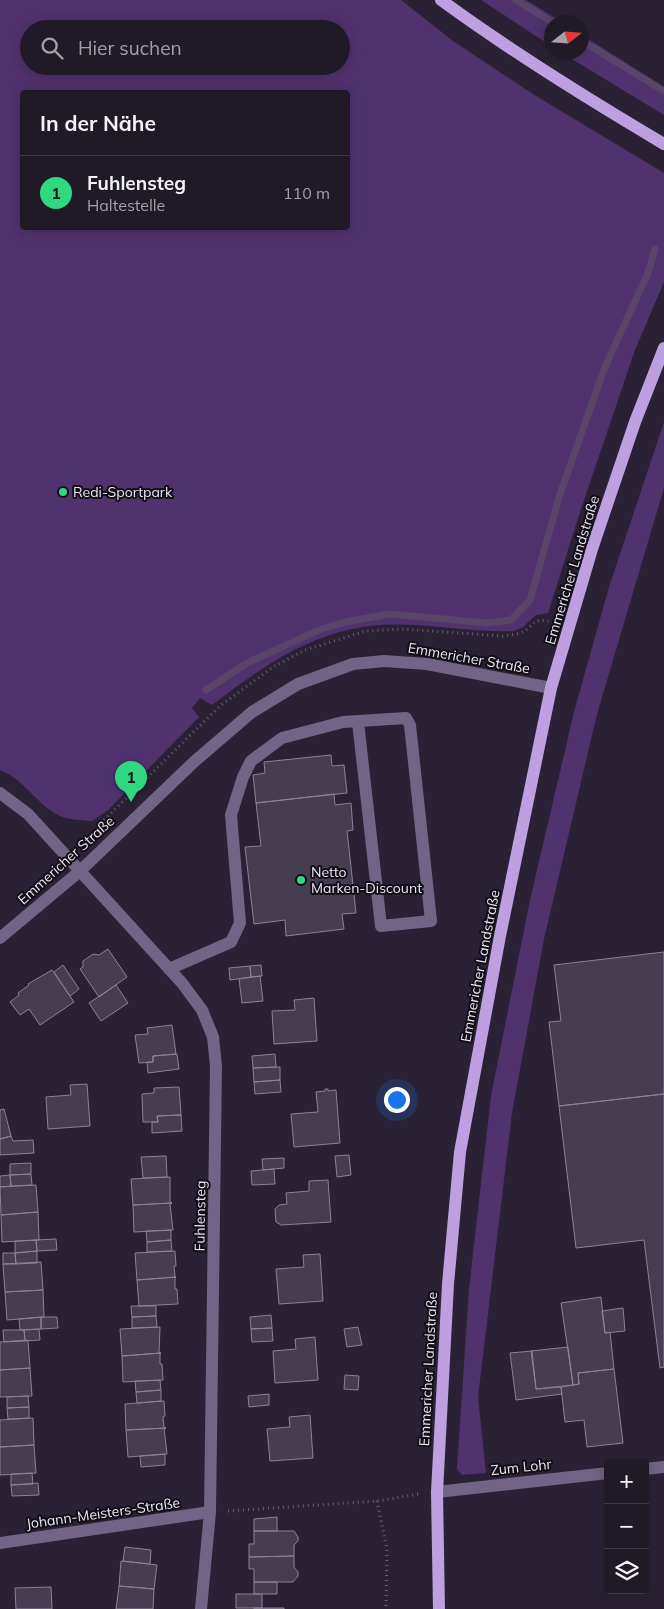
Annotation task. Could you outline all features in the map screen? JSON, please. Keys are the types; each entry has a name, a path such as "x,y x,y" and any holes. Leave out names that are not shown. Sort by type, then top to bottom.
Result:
{"main road":[{"path":"441,0 466,19 594,102 664,144"},
{"name":"Emmericher Landstraße","path":"439,1609 437,1492 448,1284 460,1152 500,936 551,688 598,531 635,422 664,348"}],"street":[{"name":"Emmericher Straße","path":"0,938 80,871 195,761 252,712 298,684 352,664 384,660 427,664 551,688"},
{"path":"169,969 231,942 240,923 231,815 242,777 251,761 282,738 343,722 406,718 410,726 431,921 381,926 358,722"},
{"name":"Fuhlensteg","path":"0,794 28,814 169,969 202,1010 213,1037 216,1066 210,1512 200,1609"},
{"path":"649,1468 664,1466"},
{"name":"Zum Lohr","path":"437,1492 604,1473"},
{"name":"Johann-Meisters-Straße","path":"0,1543 210,1512"}],"path":[{"path":"210,1512 377,1500 437,1492"},
{"path":"377,1500 387,1550 386,1609"}],"shaded area":[{"path":"0,0 401,0 453,41 536,96 664,173 664,282 635,350 548,613 536,615 523,627 514,631 424,625 370,626 347,630 305,645 248,678 212,705 200,698 192,708 199,717 107,811 92,821 60,816 44,805 9,774 0,770"},
{"path":"481,0 526,0 551,15 544,15 544,41"},
{"path":"589,39 664,87 664,115 574,60 589,60"},
{"path":"664,422 664,488 597,714 544,939 512,1113 478,1397 486,1473 462,1475 457,1469 469,1289 491,1096 530,900 574,712 609,587"}],"building":[{"path":"331,755 332,766 344,765 347,793 256,803 253,775 265,773 264,762"},
{"name":"Netto Marken-Discount","path":"334,794 335,805 351,803 353,830 347,831 356,913 342,914 344,929 286,936 285,920 254,924 245,847 261,846 256,803"},
{"path":"108,949 127,977 99,997 80,969 83,967 83,961 93,954 99,955"},
{"path":"664,952 664,1094 559,1106 549,1022 561,1021 554,965"},
{"path":"63,965 79,989 70,996 54,972"},
{"path":"261,965 262,976 251,977 250,966"},
{"path":"250,966 251,977 230,980 229,968"},
{"path":"52,970 74,1002 40,1025 29,1009 20,1015 10,1002 28,984"},
{"path":"260,976 263,1001 242,1003 239,979"},
{"path":"116,985 128,1003 101,1021 89,1003"},
{"path":"314,998 317,1041 274,1044 272,1011 295,1010 294,1000"},
{"path":"172,1025 176,1054 153,1056 153,1062 139,1063 135,1035 148,1034 147,1028"},
{"path":"177,1054 179,1069 148,1073 147,1062 153,1062 153,1056"},
{"path":"275,1054 276,1067 253,1068 252,1056"},
{"path":"280,1067 280,1080 254,1082 253,1068"},
{"path":"280,1080 281,1092 255,1094 254,1082"},
{"path":"87,1084 90,1126 48,1129 46,1097 71,1095 70,1085"},
{"path":"179,1087 181,1115 157,1116 158,1122 143,1122 142,1094 154,1093 154,1088"},
{"path":"325,1089 328,1089 328,1091 336,1090 340,1143 294,1147 291,1114 318,1112 316,1092 325,1091"},
{"path":"664,1094 664,1367 660,1368 644,1240 576,1248 559,1106"},
{"path":"4,1109 11,1136 0,1139 0,1110"},
{"path":"181,1115 182,1131 152,1133 152,1122 158,1122 157,1116"},
{"path":"11,1136 13,1141 33,1140 34,1153 0,1155 0,1139"},
{"path":"349,1155 351,1175 337,1177 335,1156"},
{"path":"166,1156 167,1177 143,1178 141,1157"},
{"path":"284,1158 284,1168 263,1170 262,1159"},
{"path":"31,1163 31,1174 10,1175 10,1164"},
{"path":"274,1169 275,1184 252,1185 251,1171"},
{"path":"31,1174 32,1185 11,1186 10,1175"},
{"path":"10,1175 11,1186 0,1187 0,1176"},
{"path":"170,1177 170,1202 172,1203 133,1205 131,1179"},
{"path":"328,1180 331,1222 281,1225 276,1222 275,1209 279,1205 287,1204 286,1193 309,1191 309,1181"},
{"path":"36,1185 38,1212 1,1215 0,1187"},
{"path":"172,1203 170,1204 173,1230 134,1232 133,1205"},
{"path":"38,1212 39,1240 2,1242 1,1215"},
{"path":"171,1230 171,1240 147,1242 146,1231"},
{"path":"56,1239 57,1250 37,1251 36,1240"},
{"path":"36,1240 37,1251 15,1253 15,1241"},
{"path":"171,1240 172,1251 147,1252 147,1242"},
{"path":"37,1251 37,1263 16,1264 15,1253"},
{"path":"175,1251 176,1266 174,1266 176,1277 137,1280 135,1253"},
{"path":"3,1253 15,1253 16,1264 3,1264"},
{"path":"320,1254 323,1301 279,1304 276,1269 304,1267 303,1255"},
{"path":"41,1262 43,1290 5,1292 3,1264"},
{"path":"176,1277 175,1289 177,1289 178,1304 139,1306 137,1280"},
{"path":"43,1290 44,1317 7,1320 5,1292"},
{"path":"601,1297 605,1333 610,1332 614,1369 578,1373 579,1384 573,1385 561,1303"},
{"path":"131,1306 156,1306 156,1316 132,1317"},
{"path":"623,1308 625,1331 605,1333 602,1311"},
{"path":"271,1315 272,1328 251,1329 250,1317"},
{"path":"156,1316 157,1327 132,1328 132,1317"},
{"path":"41,1317 57,1317 58,1328 41,1329"},
{"path":"41,1317 41,1329 20,1330 19,1319"},
{"path":"160,1327 159,1353 161,1353 122,1356 120,1329"},
{"path":"358,1327 362,1345 347,1347 344,1329"},
{"path":"272,1328 273,1341 252,1342 251,1329"},
{"path":"39,1329 40,1340 25,1341 24,1330"},
{"path":"3,1330 24,1330 25,1341 4,1342"},
{"path":"315,1337 318,1380 275,1383 273,1351 296,1349 295,1339"},
{"path":"28,1340 30,1368 0,1370 0,1342"},
{"path":"568,1347 573,1385 536,1389 531,1351"},
{"path":"532,1351 536,1389 561,1387 562,1394 516,1400 510,1353"},
{"path":"161,1353 160,1364 162,1364 163,1380 123,1382 122,1356"},
{"path":"30,1368 32,1396 0,1397 0,1370"},
{"path":"614,1369 623,1443 587,1447 584,1420 565,1422 561,1387 579,1384 578,1373"},
{"path":"345,1375 359,1376 358,1390 344,1389"},
{"path":"160,1380 161,1390 136,1392 135,1381"},
{"path":"161,1390 161,1401 137,1403 136,1392"},
{"path":"269,1394 269,1405 249,1407 248,1396"},
{"path":"28,1396 29,1407 7,1408 7,1397"},
{"path":"164,1401 165,1416 163,1417 164,1427 166,1428 126,1430 125,1404"},
{"path":"29,1407 29,1418 8,1419 7,1408"},
{"path":"310,1415 313,1458 270,1461 267,1429 290,1427 289,1417"},
{"path":"33,1418 34,1445 0,1447 0,1420"},
{"path":"164,1428 167,1454 128,1457 126,1430"},
{"path":"34,1445 36,1473 0,1475 0,1447"},
{"path":"165,1454 165,1465 141,1467 140,1456"},
{"path":"32,1473 33,1484 11,1485 11,1474"},
{"path":"38,1483 39,1495 12,1496 11,1485"},
{"path":"277,1517 277,1531 254,1531 254,1519"},
{"path":"254,1531 294,1531 298,1541 294,1545 294,1556 249,1557 249,1544 254,1544"},
{"path":"125,1547 151,1550 150,1564 123,1561"},
{"path":"294,1556 294,1567 298,1572 298,1576 293,1582 254,1582 254,1569 249,1569 249,1557"},
{"path":"121,1561 157,1565 154,1589 119,1586"},
{"path":"254,1582 277,1582 277,1594 254,1594"},
{"path":"119,1586 154,1589 153,1609 116,1609"},
{"path":"51,1587 52,1609 16,1609 15,1588"},
{"path":"236,1594 262,1594 262,1608 236,1608"},
{"path":"284,1608 284,1609 254,1609"}],"waterway":[{"path":"516,0 544,17"},
{"path":"589,45 664,91"},
{"path":"206,690 247,663 319,630 345,622 390,614 487,623 511,620 530,600 560,494 605,367 648,273 655,249"}],"place":[{"name":"Redi-Sportpark","path":"63,492"},
{"name":"Fuhlensteg","path":"131,802"},
{"name":"Netto Marken-Discount","path":"301,880"}]}
